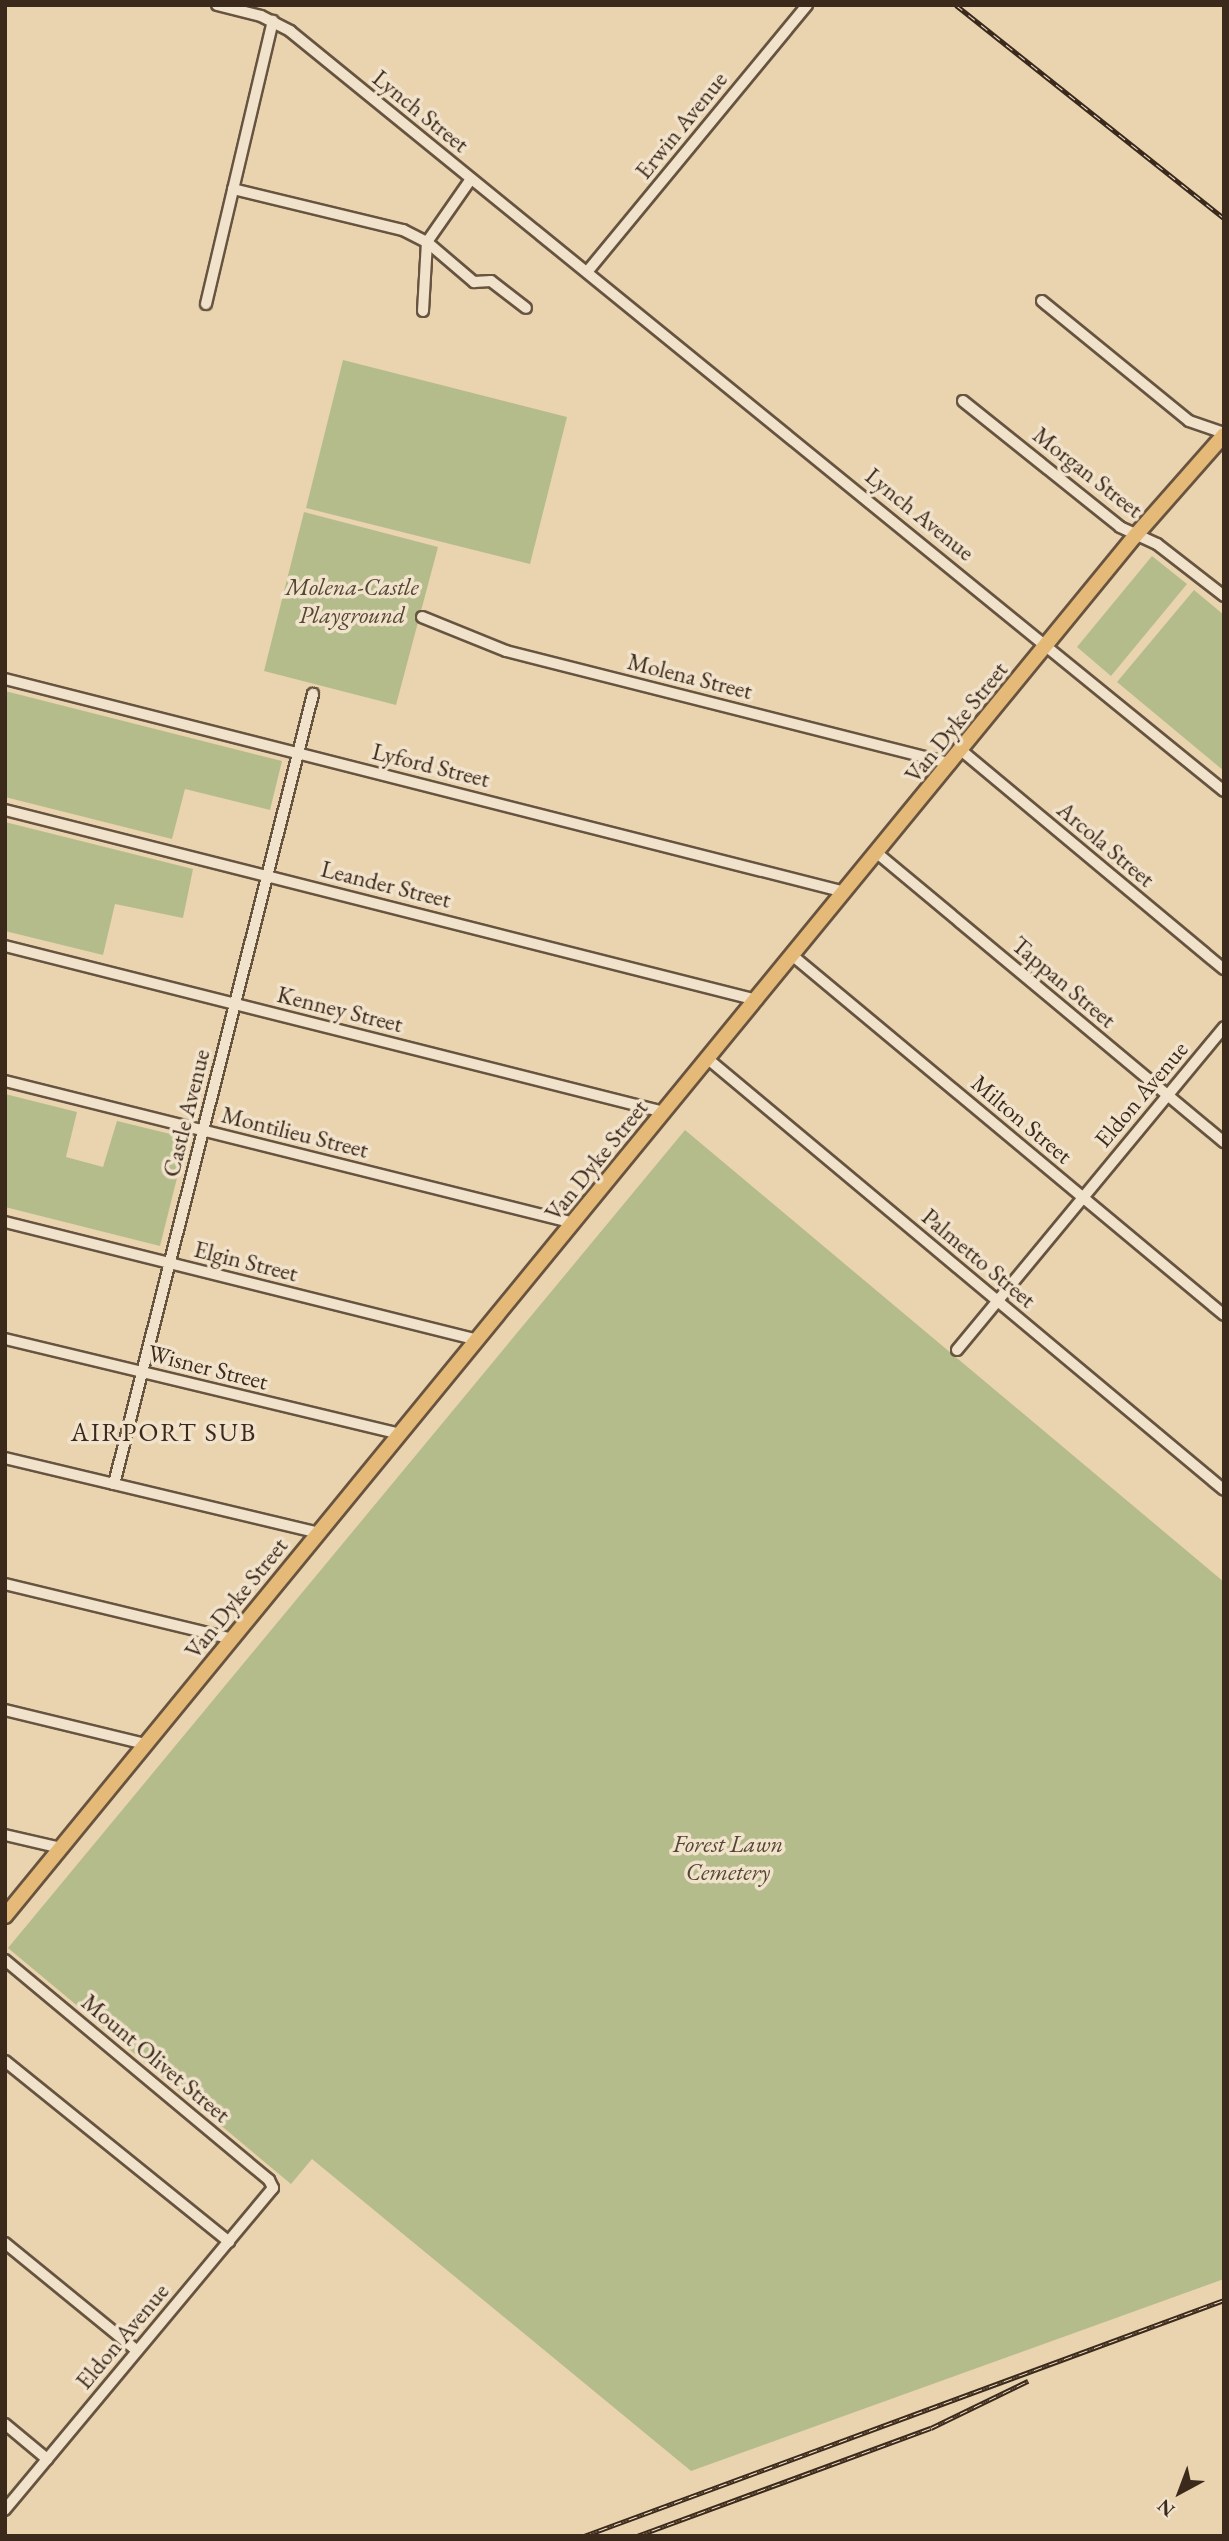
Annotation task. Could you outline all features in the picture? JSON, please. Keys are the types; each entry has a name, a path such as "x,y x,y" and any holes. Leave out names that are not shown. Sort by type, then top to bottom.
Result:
{"main road":[{"name":"Van Dyke Street","path":"5,1916 962,751 1135,536 1224,434"}],"street":[{"name":"Lynch Street","path":"217,5 273,21 587,272"},
{"name":"Erwin Avenue","path":"587,272 807,5"},
{"path":"206,304 273,21"},
{"path":"423,311 427,242 471,179"},
{"path":"233,189 403,230 427,242 474,282 491,281 526,308"},
{"name":"Lynch Avenue","path":"587,272 1224,791"},
{"path":"1042,301 1189,421 1224,434"},
{"name":"Morgan Street","path":"963,401 1135,536 1157,544 1224,596"},
{"name":"Molena Street","path":"422,617 506,651 951,764"},
{"name":"Lyford Street","path":"5,679 845,892"},
{"name":"Castle Avenue","path":"114,1484 313,694"},
{"name":"Arcola Street","path":"962,751 1224,969"},
{"name":"Leander Street","path":"5,810 757,1000"},
{"name":"Tappan Street","path":"877,853 1224,1142"},
{"name":"Kenney Street","path":"5,946 664,1112"},
{"name":"Milton Street","path":"793,956 1224,1315"},
{"name":"Eldon Avenue","path":"957,1350 1081,1196 1224,1027"},
{"name":"Palmetto Street","path":"708,1059 1224,1490"},
{"name":"Montilieu Street","path":"5,1082 574,1223"},
{"name":"Elgin Street","path":"5,1222 477,1340"},
{"name":"Wisner Street","path":"5,1339 400,1434"},
{"path":"5,1458 319,1533"},
{"path":"5,1584 232,1639"},
{"path":"5,1710 146,1744"},
{"path":"5,1835 61,1848"},
{"name":"Mount Olivet Street","path":"5,1960 269,2180 272,2191"},
{"path":"5,2061 229,2242"},
{"name":"Eldon Avenue","path":"5,2510 136,2350 272,2191"},
{"path":"5,2243 136,2350"},
{"path":"5,2424 47,2459"}],"green space":[{"path":"343,360 567,417 530,564 306,508"},
{"name":"Molena-Castle Playground","path":"304,512 438,547 396,705 264,671"},
{"path":"1152,556 1187,584 1111,676 1077,647"},
{"path":"1194,590 1224,615 1224,771 1117,682"},
{"path":"5,691 282,761 270,810 185,789 172,839 5,797"},
{"path":"5,822 193,869 183,918 115,904 103,955 5,931"},
{"path":"5,1094 77,1112 66,1157 103,1167 117,1121 187,1138 160,1246 5,1207"},
{"name":"Forest Lawn Cemetery","path":"685,1130 1224,1582 1224,2279 691,2471 312,2159 291,2184 8,1948"}],"railway":[{"path":"956,5 1224,218"},
{"path":"584,2536 1224,2300"},
{"path":"637,2536 931,2428 1028,2381"}],"district":[{"name":"AIRPORT SUB","path":"164,1433"}]}
